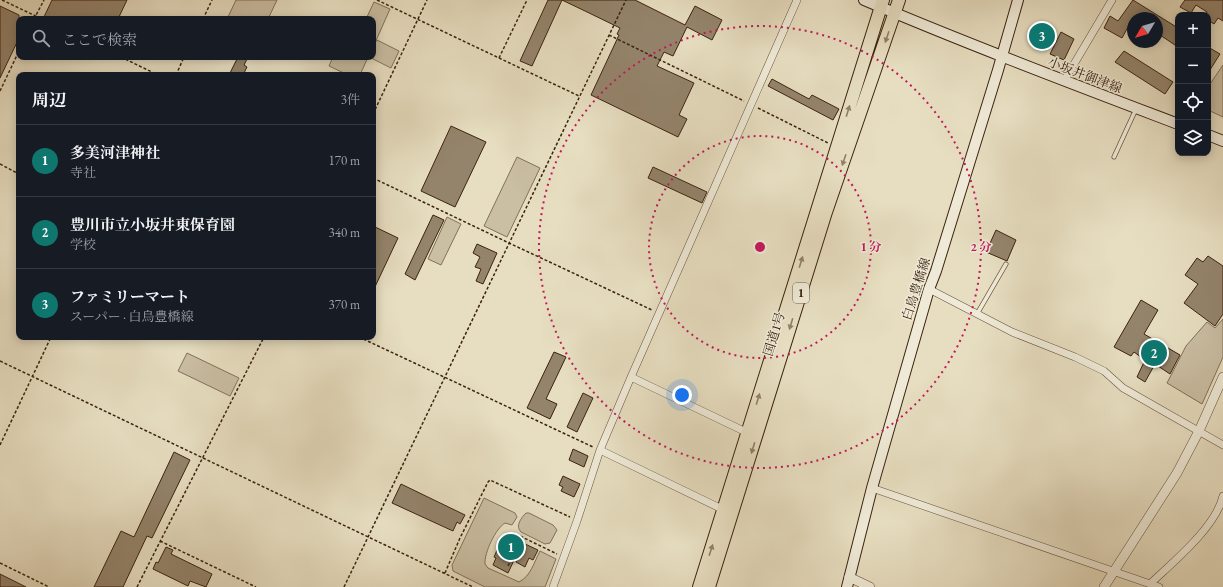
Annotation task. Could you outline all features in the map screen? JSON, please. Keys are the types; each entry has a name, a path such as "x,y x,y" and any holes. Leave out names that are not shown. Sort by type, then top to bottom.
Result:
{"highway":[{"name":"国道1号","path":"709,587 826,212 895,14 898,0"},
{"name":"国道1号","path":"699,587 881,4"}],"main road":[{"name":"小坂井御津線","path":"864,0 881,4 895,14 1064,81 1175,123"},
{"name":"白鳥豊橋線","path":"847,587 872,488 929,289 989,100 1018,0"},
{"path":"1211,136 1223,141"}],"street":[{"path":"553,587 578,521 600,450 750,104 797,0"},
{"path":"1064,81 1112,0"},
{"path":"929,289 1012,332 1104,371 1123,388 1223,445"},
{"path":"631,377 748,433"},
{"path":"1104,587 1177,473 1199,431 1223,377"},
{"path":"600,450 724,510"},
{"path":"872,488 1159,587"},
{"path":"1150,584 1185,551 1210,523 1218,510 1223,496"},
{"path":"849,577 870,587"}],"lane":[{"path":"1114,157 1136,108"},
{"path":"977,314 1006,264"}],"path":[{"path":"2,0 36,16 44,0"},
{"path":"204,16 212,0"},
{"path":"377,0 579,96"},
{"path":"376,108 426,0"},
{"path":"499,58 527,0"},
{"path":"344,587 446,378 626,0"},
{"path":"609,35 836,148"},
{"path":"0,91 16,57"},
{"path":"127,60 152,72"},
{"path":"177,72 183,60"},
{"path":"0,164 16,172"},
{"path":"376,179 660,313"},
{"path":"0,445 50,340"},
{"path":"137,587 204,458 263,340"},
{"path":"365,340 600,450"},
{"path":"0,361 369,536 472,587"},
{"path":"445,573 460,538 490,480 578,521"},
{"path":"506,549 514,533 557,554"},
{"path":"160,541 256,587"},
{"path":"508,544 520,551"},
{"path":"508,566 517,549"},
{"path":"0,563 49,587"}],"shaded area":[{"path":"236,0 277,0 269,16 228,16"},
{"path":"374,2 390,9 376,40 376,16 367,16"},
{"path":"377,40 399,51 391,68 375,60"},
{"path":"332,60 367,60 361,72 342,72 329,66"},
{"path":"1223,65 1223,117 1211,111 1211,83"},
{"path":"517,157 540,168 507,237 484,226"},
{"path":"447,217 461,224 441,265 428,259"},
{"path":"1223,319 1223,357 1202,404 1167,383 1186,346 1207,322 1215,328"},
{"path":"187,353 239,378 230,396 178,371"},
{"path":"484,498 515,513 517,517 512,525 505,523 494,535 486,554 485,564 488,568 519,582 532,568 540,551 556,559 545,587 485,587 453,571 452,565"},
{"path":"526,513 529,513 553,525 557,530 550,543 545,544 519,530 521,520"}],"building":[{"path":"52,0 127,0 119,16 44,16"},
{"path":"548,0 562,0 532,66 520,61"},
{"path":"562,0 635,0 685,25 695,6 722,20 712,40 687,27 673,56 664,52 657,66 694,83 679,115 687,119 678,137 591,95 619,35 617,34 620,28"},
{"path":"1133,0 1152,12 1127,12 1127,29 1122,38 1104,28 1110,16 1118,21"},
{"path":"1185,0 1223,0 1223,21 1218,18 1214,24 1211,22 1211,12 1207,12 1196,5 1192,12 1180,7"},
{"path":"0,6 19,16 16,16 16,44 0,78"},
{"path":"1163,19 1175,26 1175,45 1163,37"},
{"path":"1061,32 1074,39 1064,60 1050,54"},
{"path":"1211,49 1220,54 1211,68"},
{"path":"1124,51 1173,82 1165,94 1115,62"},
{"path":"236,60 246,60 244,65 247,67 244,72 230,72"},
{"path":"772,79 809,99 812,95 839,109 833,120 768,86"},
{"path":"451,126 486,142 455,207 421,191"},
{"path":"653,167 707,192 702,203 648,178"},
{"path":"433,215 444,220 415,280 405,274"},
{"path":"376,227 398,238 376,285"},
{"path":"996,230 1016,240 1007,261 986,252"},
{"path":"477,244 497,253 483,284 476,281 481,269 475,267 480,257 473,253"},
{"path":"1208,256 1223,266 1223,314 1215,326 1184,303 1198,284 1185,275 1197,258 1203,262"},
{"path":"1141,300 1158,310 1144,334 1180,355 1170,374 1155,364 1145,382 1137,377 1145,360 1134,352 1131,356 1114,347"},
{"path":"554,352 566,357 546,399 557,404 550,419 527,408"},
{"path":"583,393 593,398 577,432 567,427"},
{"path":"573,449 588,456 584,467 569,460"},
{"path":"174,452 190,460 152,538 147,536 123,587 94,587 121,531 134,537"},
{"path":"563,476 580,484 574,497 561,491 563,487 559,485"},
{"path":"401,484 465,515 460,524 457,522 453,531 392,503"},
{"path":"525,544 538,550 533,560 529,558 525,567 516,562"},
{"path":"166,547 173,550 171,554 212,574 206,587 190,581 188,586 153,569 156,562 158,563"},
{"path":"498,548 516,556 508,573 493,565 496,558 494,557"},
{"path":"0,574 26,587 0,587"}],"place":[{"name":"ファミリーマート","path":"1042,36"},
{"name":"豊川市立小坂井東保育園","path":"1154,353"},
{"name":"多美河津神社","path":"511,547"}]}
